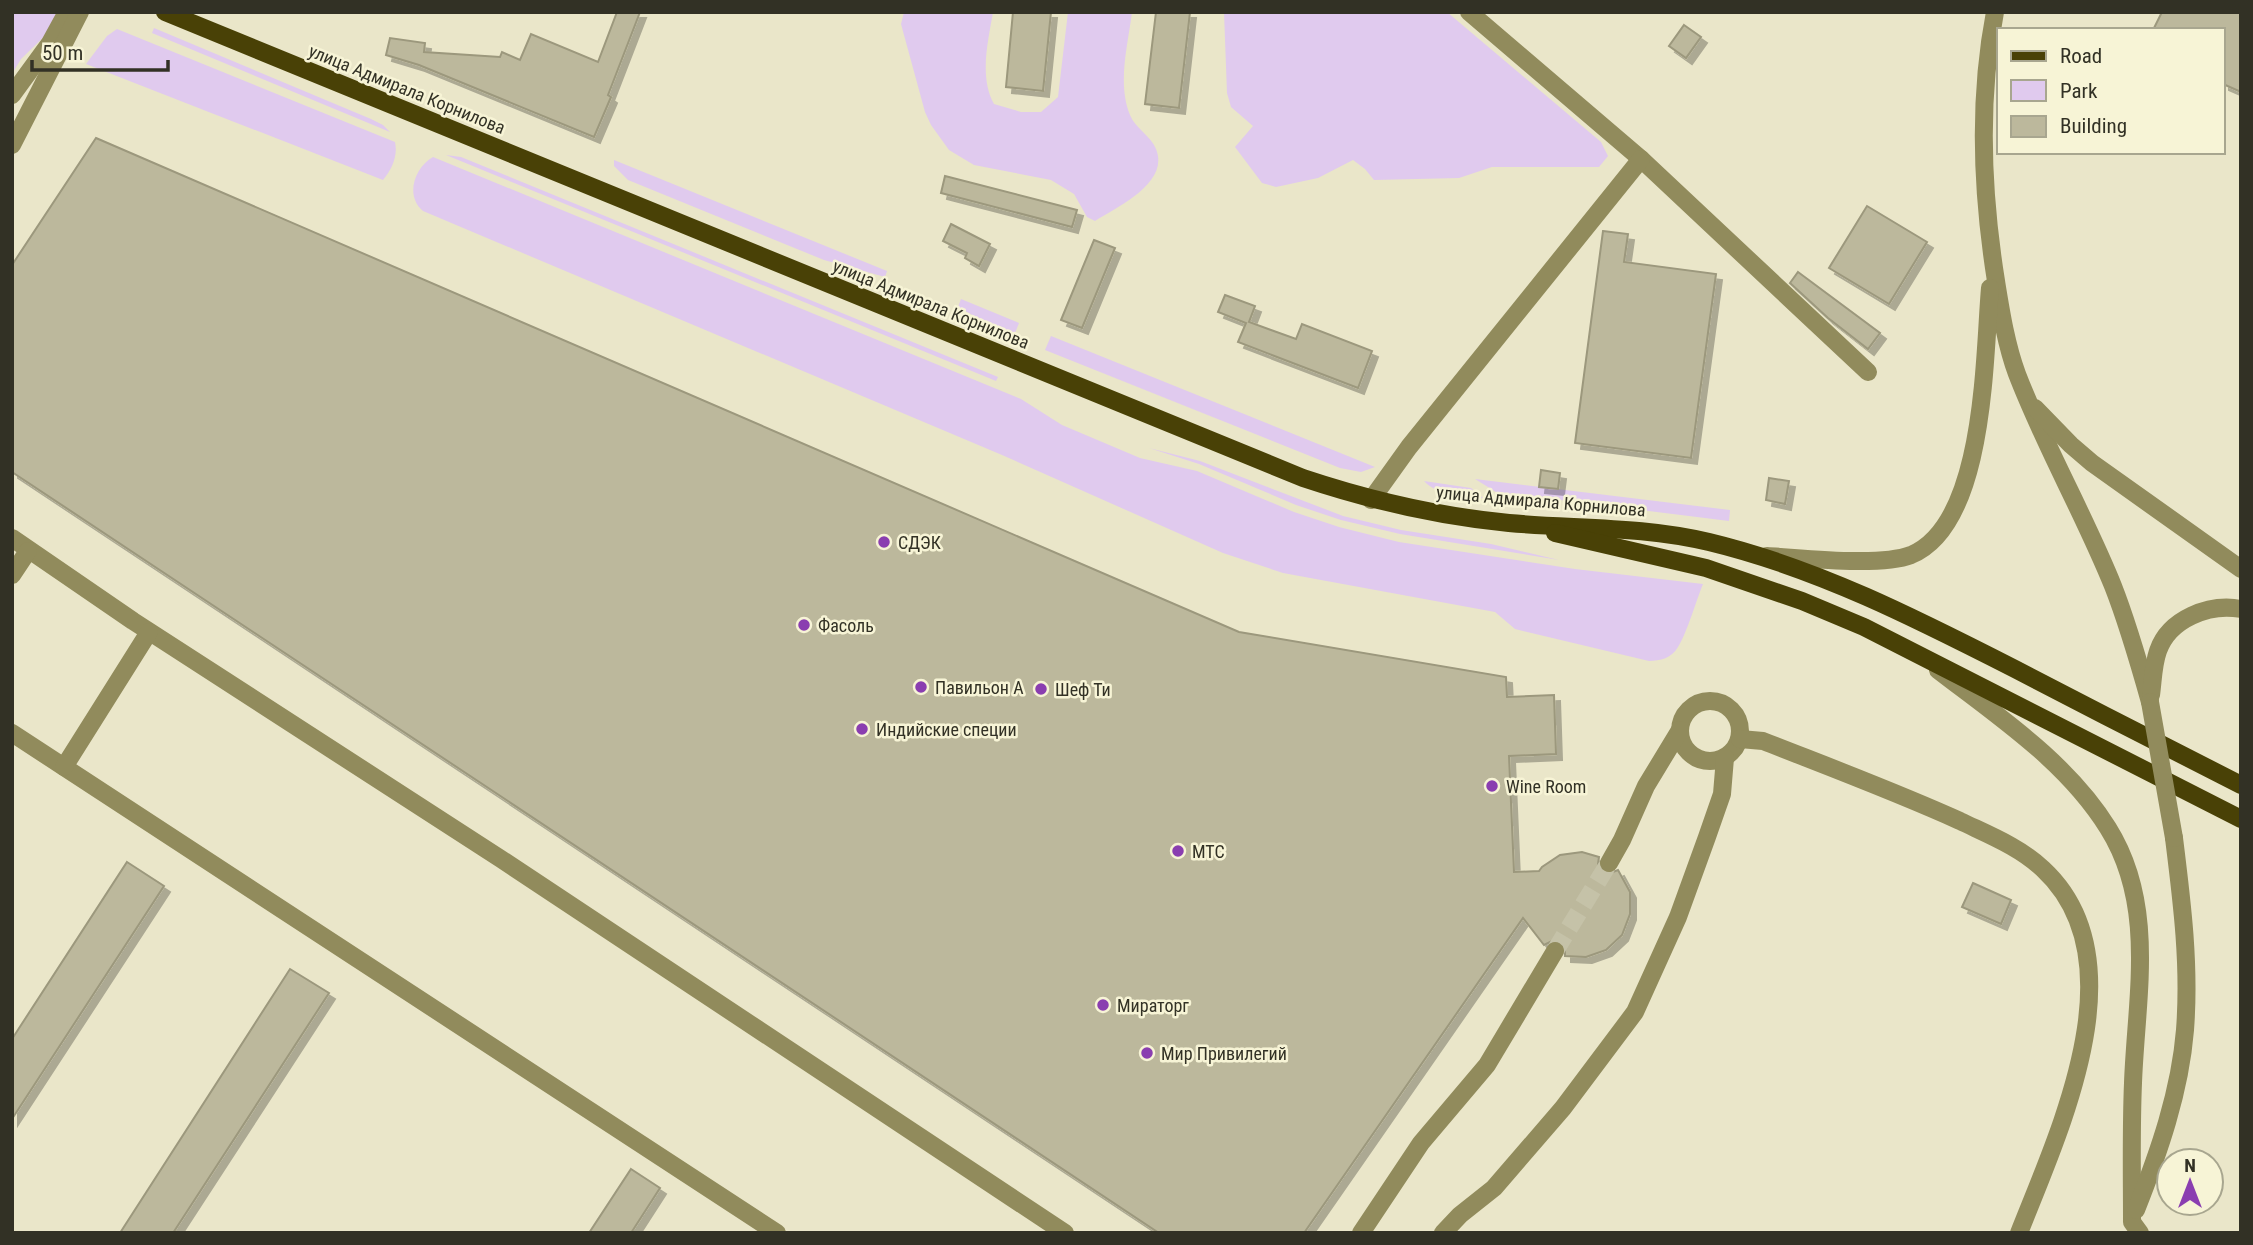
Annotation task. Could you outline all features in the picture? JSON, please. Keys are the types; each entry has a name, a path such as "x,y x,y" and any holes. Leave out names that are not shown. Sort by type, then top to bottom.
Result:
{"main road":[{"name":"улица Адмирала Корнилова","path":"165,12 1303,478 1371,500 1428,512 1511,523 1616,528 1707,541 1760,556 1852,590 1926,623 2241,785"},
{"path":"1511,523 1706,568 1802,601 1864,627 2241,819"}],"street":[{"path":"12,95 50,43 67,12"},
{"path":"12,145 80,12"},
{"path":"1469,12 1641,159 1868,372"},
{"path":"1995,12 1986,78 1983,132 1986,201 2002,321 2016,371 2113,586 2134,645 2150,702 2174,838 2186,941 2185,1032 2178,1076 2165,1129 2133,1229"},
{"path":"1371,500 1409,447 1641,159"},
{"path":"1760,556 1873,561 1894,559 1912,555 1939,533 1948,520 1966,480 1978,424 1986,373 1992,260"},
{"path":"2028,400 2092,463 2241,569"},
{"path":"12,527 16,551 12,575"},
{"path":"12,538 16,551 149,632 513,867 1065,1233"},
{"path":"2150,702 2158,649 2176,626 2199,612 2215,608 2241,609"},
{"path":"64,767 149,632"},
{"path":"1918,655 2012,727 2068,778 2109,829 2128,868 2138,913 2140,955 2139,1013 2133,1082 2133,1229"},
{"path":"1609,863 1622,841 1646,786 1680,730 1685,715 1697,704 1714,701 1730,708 1740,722 1740,739 1735,750 1725,758 1709,762 1694,757 1683,745 1680,730"},
{"path":"12,733 777,1233"},
{"path":"1740,739 1763,741 1820,763 1913,800 2006,843 2042,867 2074,912 2087,948 2090,969 2091,988 2086,1034 2058,1135 2019,1233"},
{"path":"1443,1233 1494,1188 1563,1108 1636,1012 1678,917 1707,837 1721,794 1725,758"},
{"path":"1361,1233 1421,1143 1487,1065 1555,951"}],"green space":[{"path":"12,12 57,12 53,28 21,59 12,74"},
{"path":"904,12 993,12 987,47 989,94 994,104 1021,112 1041,112 1058,97 1068,12 1132,12 1124,90 1132,120 1156,149 1158,161 1149,183 1128,201 1095,221 1087,217 1074,194 1051,180 974,165 949,150 925,112 901,24"},
{"path":"1224,12 1447,12 1601,142 1608,156 1599,167 1492,167 1459,178 1374,180 1353,160 1318,178 1276,187 1262,183 1235,147 1253,126 1231,107 1227,93"},
{"path":"154,28 371,119 390,132 152,33"},
{"path":"117,29 395,142 396,152 392,167 383,180 86,64 107,36"},
{"path":"446,155 461,157 998,377 996,381"},
{"path":"433,157 1021,399 1062,425 1140,458 1197,471 1294,512 1399,542 1575,569 1703,584 1685,634 1675,651 1665,658 1649,661 1515,629 1495,612 1283,573 1223,553 1002,455 423,211 414,198 414,182 421,168"},
{"path":"614,160 887,271 885,277 824,260 628,180 614,166"},
{"path":"961,299 1019,323 1013,338 958,307"},
{"path":"1051,336 1375,467 1361,472 1340,468 1045,350"},
{"path":"1149,448 1200,461 1343,516 1401,530 1491,544 1559,560 1400,534 1341,520 1296,505 1199,464"},
{"path":"1475,479 1730,510 1729,521 1496,492"},
{"path":"1424,481 1471,488 1483,498 1436,490"}],"building":[{"path":"617,12 640,12 608,95 611,97 594,137 419,65 386,55 390,38 425,43 424,52 500,57 502,52 520,60 531,34 598,62"},
{"path":"1013,12 1051,12 1043,91 1006,87"},
{"path":"1156,12 1190,12 1179,108 1145,104"},
{"path":"2162,12 2241,12 2241,92 2225,85 2225,28 2154,28"},
{"path":"1684,25 1701,37 1686,58 1669,46"},
{"name":"Павильон А","path":"96,138 1239,632 1506,677 1507,697 1554,695 1556,754 1509,756 1514,872 1539,871 1560,855 1582,852 1599,857 1600,869 1608,874 1618,870 1630,892 1630,914 1622,935 1606,950 1586,957 1565,956 1565,946 1561,942 1554,940 1544,945 1523,918 1304,1233 1159,1233 12,472 12,265"},
{"path":"945,176 1077,210 1072,227 941,193"},
{"path":"1867,206 1927,242 1889,304 1829,268"},
{"path":"951,224 990,244 979,266 965,258 967,253 943,241"},
{"path":"1603,231 1628,234 1624,262 1716,274 1691,458 1575,443"},
{"path":"1094,240 1115,248 1082,328 1061,320"},
{"path":"1798,272 1880,333 1868,349 1828,318 1790,283"},
{"path":"1225,295 1255,306 1249,322 1296,339 1302,324 1372,351 1358,388 1238,342 1246,323 1218,312"},
{"path":"1541,470 1560,473 1558,489 1539,487"},
{"path":"1769,478 1789,481 1785,504 1766,500"},
{"path":"127,862 164,886 12,1119 12,1039"},
{"path":"1973,883 2011,900 2001,924 1962,907"},
{"path":"290,969 329,993 173,1233 120,1233"},
{"path":"631,1169 660,1188 631,1233 589,1233"}],"tunnel":[{"path":"1555,951 1609,863"}],"place":[{"name":"СДЭК","path":"884,542"},
{"name":"Фасоль","path":"804,625"},
{"name":"Павильон А","path":"921,687"},
{"name":"Шеф Ти","path":"1041,689"},
{"name":"Индийские специи","path":"862,729"},
{"name":"Wine Room","path":"1492,786"},
{"name":"МТС","path":"1178,851"},
{"name":"Мираторг","path":"1103,1005"},
{"name":"Мир Привилегий","path":"1147,1053"}]}
